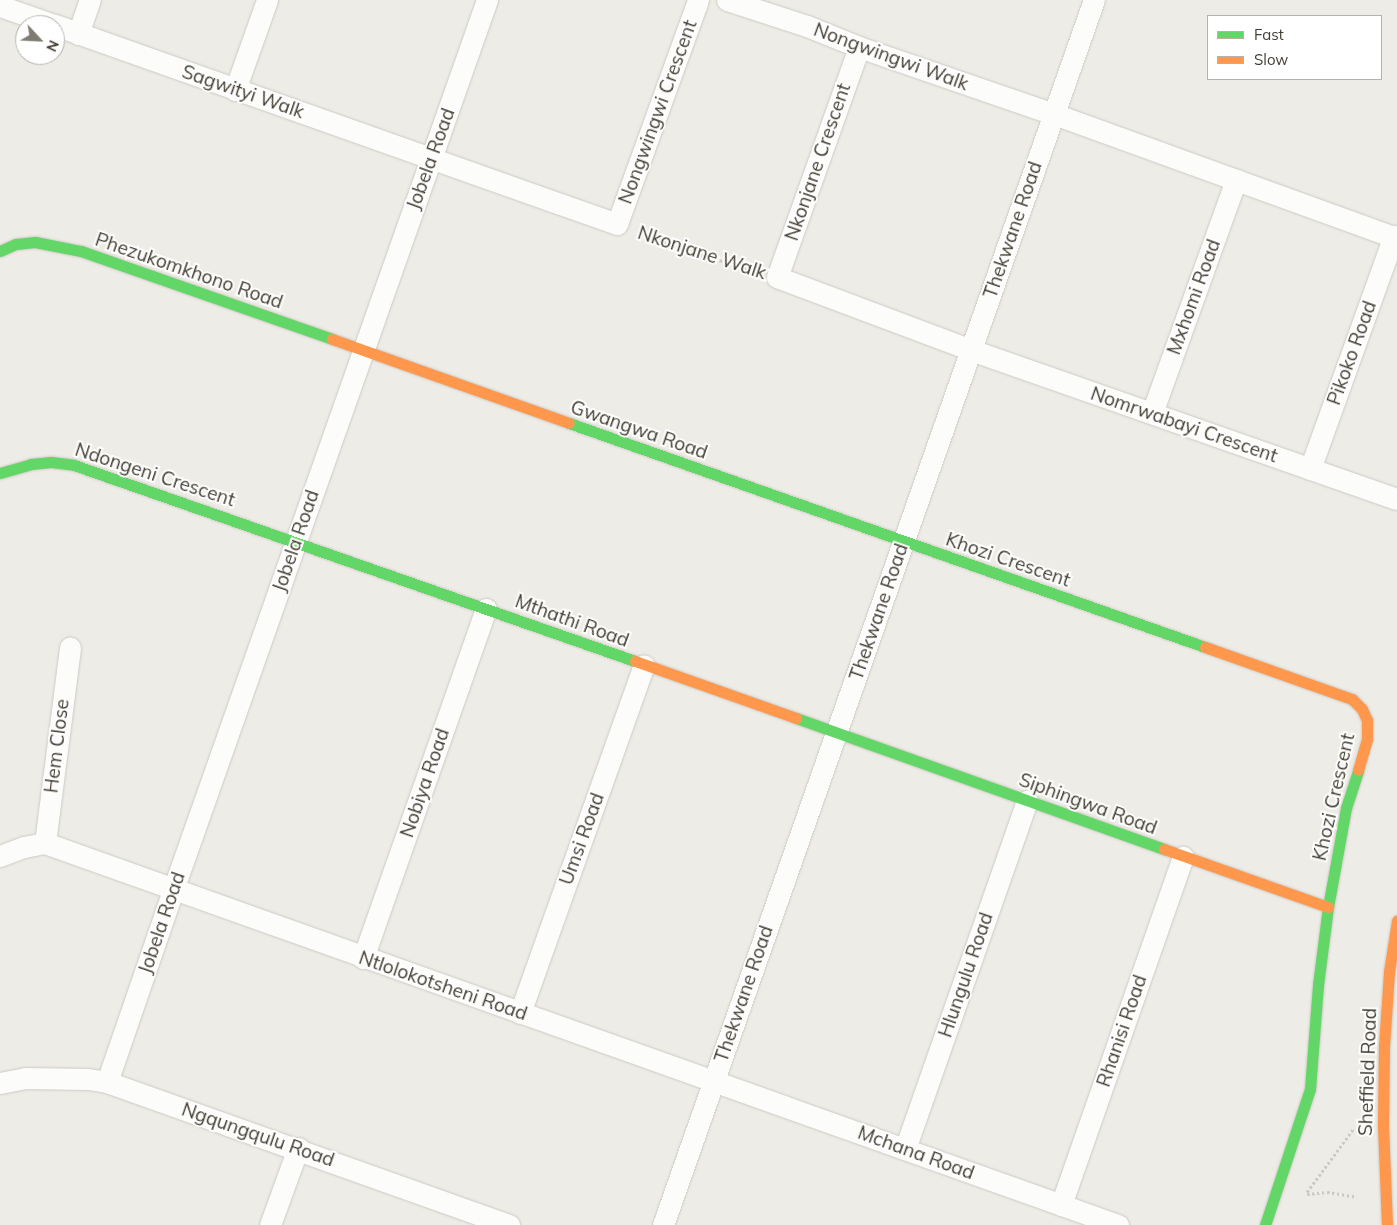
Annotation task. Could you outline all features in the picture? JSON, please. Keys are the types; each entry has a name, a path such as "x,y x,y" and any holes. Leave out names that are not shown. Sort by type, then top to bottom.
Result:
{"street":[{"path":"78,34 90,0"},
{"path":"235,90 267,0"},
{"name":"Jobela Road","path":"107,1082 487,0"},
{"name":"Nongwingwi Crescent","path":"617,224 698,0"},
{"name":"Nongwingwi Walk","path":"727,0 807,26 859,47 1054,114"},
{"name":"Thekwane Road","path":"663,1225 1094,0"},
{"name":"Sagwityi Walk","path":"0,6 26,15"},
{"name":"Sagwityi Walk","path":"65,29 431,158"},
{"name":"Nkonjane Crescent","path":"777,277 859,47"},
{"path":"1054,114 1395,237"},
{"name":"Nkonjane Walk","path":"431,158 617,224"},
{"name":"Mxhomi Road","path":"1152,414 1236,180"},
{"name":"Pikoko Road","path":"1310,469 1395,237"},
{"name":"Phezukomkhono Road","path":"0,250 16,244 36,242 81,251 364,350"},
{"name":"Nkonjane Walk","path":"777,277 971,350"},
{"name":"Gwangwa Road","path":"364,350 904,542"},
{"name":"Nomrwabayi Crescent","path":"971,350 1397,499"},
{"name":"Ndongeni Crescent","path":"0,473 31,464 51,462 74,465 296,541"},
{"name":"Mthathi Road","path":"296,541 836,733"},
{"name":"Khozi Crescent","path":"904,542 1352,699 1362,709 1367,720 1367,740 1346,808 1328,907 1318,985 1310,1089 1265,1225"},
{"name":"Nobiya Road","path":"363,958 486,609"},
{"name":"Hem Close","path":"45,843 70,648"},
{"name":"Umsi Road","path":"520,1013 644,665"},
{"name":"Siphingwa Road","path":"836,733 1328,907"},
{"name":"Hlungulu Road","path":"905,1150 1026,801"},
{"path":"0,856 24,847 45,843"},
{"name":"Ntlolokotsheni Road","path":"45,843 363,958 714,1081"},
{"name":"Rhanisi Road","path":"1061,1205 1183,857"},
{"name":"Sheffield Road","path":"1387,1225 1383,1135 1384,1046 1389,972 1397,921"},
{"name":"Ngqungqulu Road","path":"0,1083 26,1078 88,1079 107,1082 298,1148 509,1225"},
{"name":"Mchana Road","path":"714,1081 1118,1225"},
{"path":"270,1225 298,1148"}],"path":[{"name":"Nkonjane Walk","path":"617,224 686,250 777,277"},
{"path":"1356,1126 1306,1194 1327,1192 1357,1196"}],"traffic: fast":[{"path":"0,251 16,244 35,242 81,251 332,339"},
{"path":"569,423 1205,647"},
{"path":"0,473 31,464 51,462 74,465 635,661"},
{"path":"796,718 1164,849"},
{"path":"1265,1225 1310,1089 1318,985 1328,907 1346,808 1358,770"}],"traffic: slow":[{"path":"332,339 569,423"},
{"path":"1205,647 1352,699 1362,709 1367,720 1367,739 1358,770"},
{"path":"635,661 796,718"},
{"path":"1164,849 1328,907"},
{"path":"1387,1225 1383,1126 1384,1046 1389,972 1397,921"}]}
